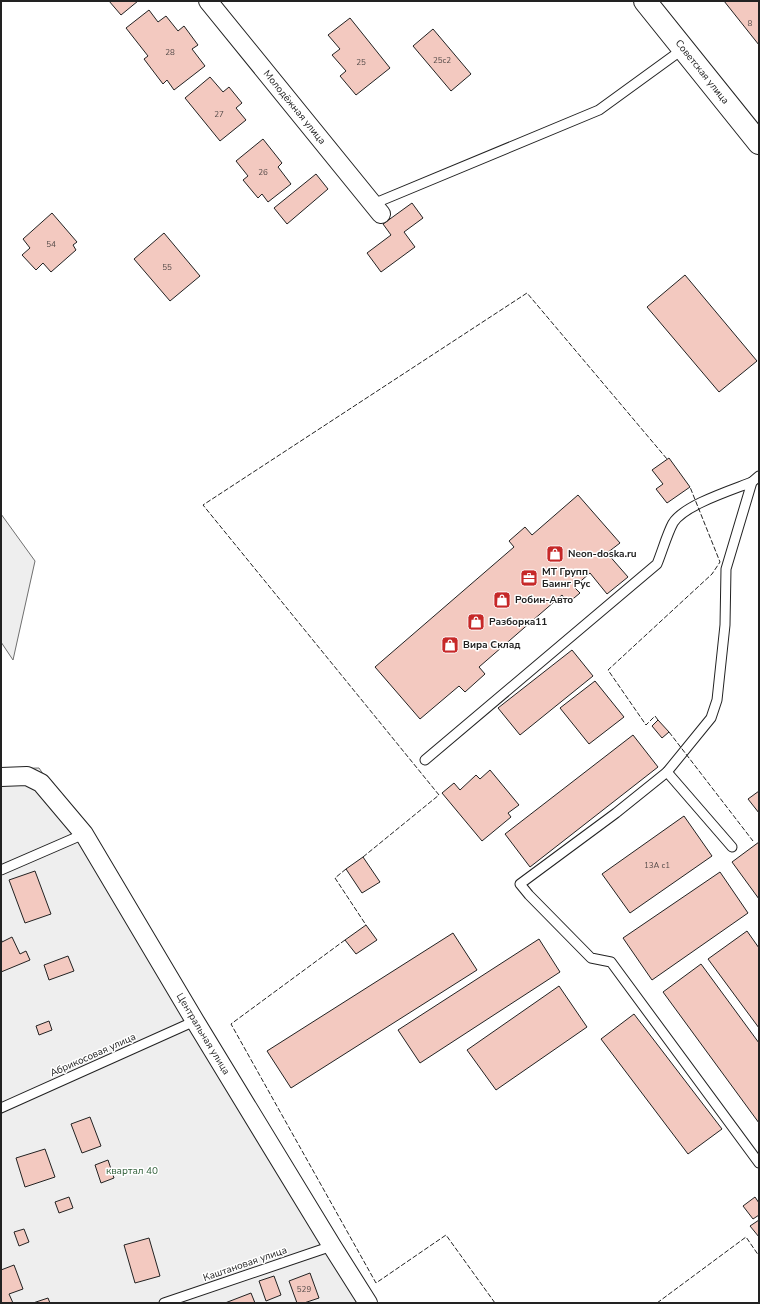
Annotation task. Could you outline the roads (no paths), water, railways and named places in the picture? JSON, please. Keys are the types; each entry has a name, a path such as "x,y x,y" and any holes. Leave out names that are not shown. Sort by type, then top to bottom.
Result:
{"street":[{"name":"Молодёжная улица","path":"208,1 377,209"},
{"name":"Советская улица","path":"644,1 759,143"},
{"name":"Центральная улица","path":"1,777 27,776 40,783 84,834 195,1021 368,1303"}],"lane":[{"path":"377,209 599,110 683,50"},
{"path":"425,760 657,564 672,524 683,513 706,500 755,479"},
{"path":"755,479 726,569 725,625 717,700 711,718 667,772 616,813 520,884 591,958 611,962 759,1163"},
{"path":"667,772 732,847"},
{"path":"1,870 84,834"},
{"name":"Абрикосовая улица","path":"1,1108 195,1021"},
{"name":"Каштановая улица","path":"164,1303 332,1246"}],"place":[{"name":"Neon-doska.ru","path":"555,554"},
{"name":"МТ Групп Баинг Рус","path":"529,578"},
{"name":"Робин-Авто","path":"502,600"},
{"name":"Разборка11","path":"476,622"},
{"name":"Вира Склад","path":"450,645"}],"park label":[{"name":"квартал 40","path":"132,1171"}]}
